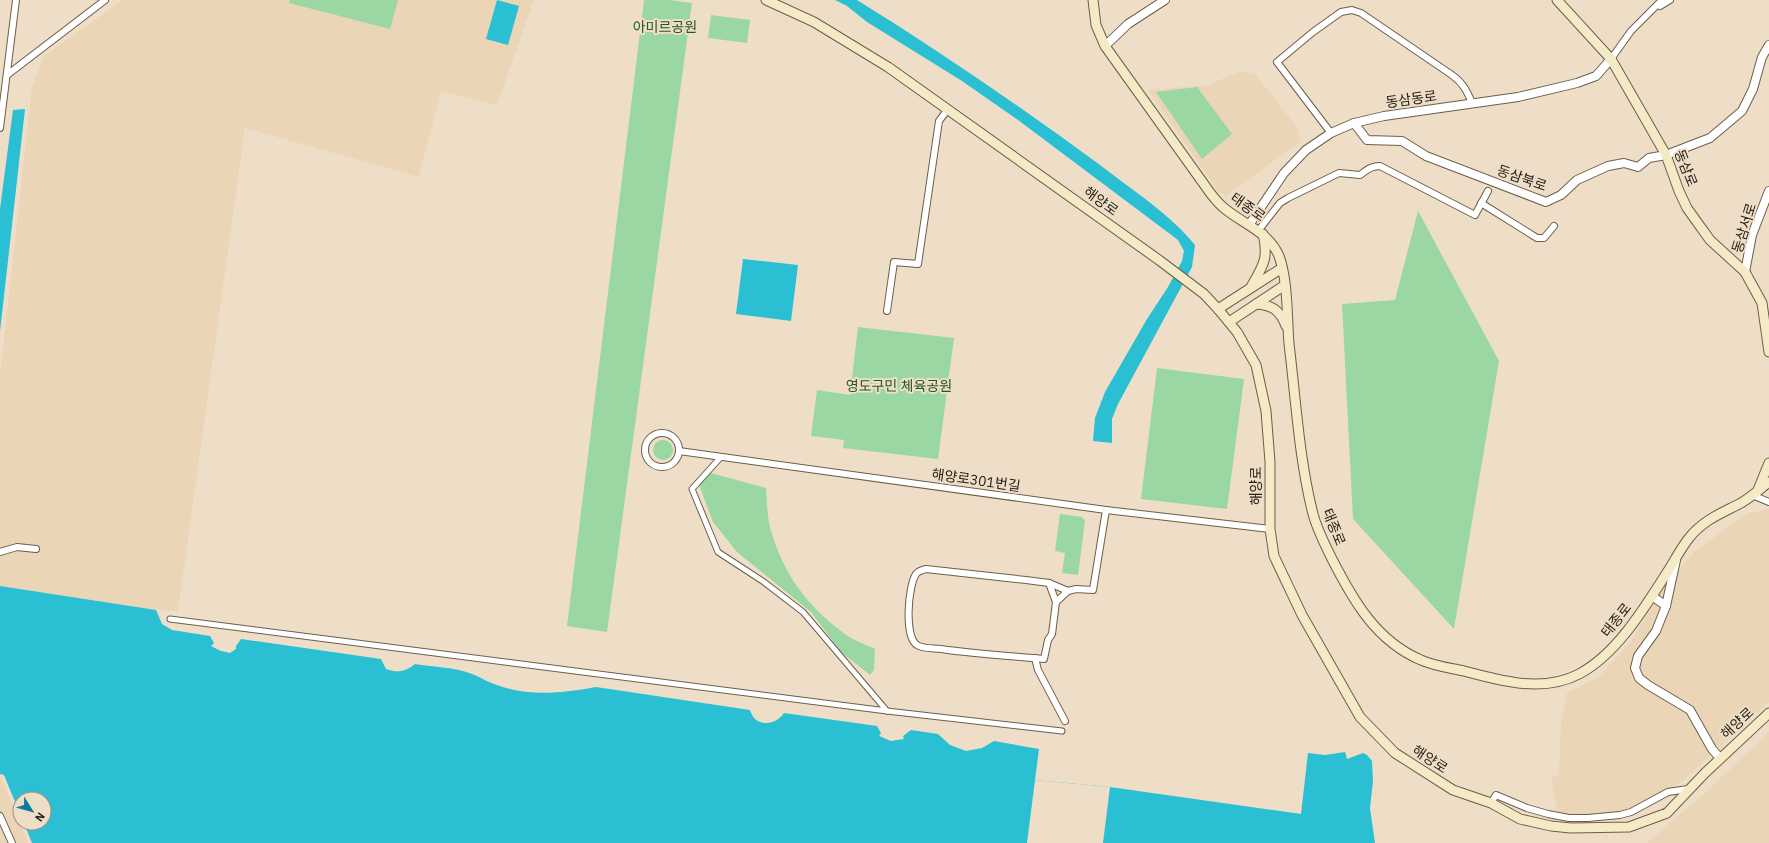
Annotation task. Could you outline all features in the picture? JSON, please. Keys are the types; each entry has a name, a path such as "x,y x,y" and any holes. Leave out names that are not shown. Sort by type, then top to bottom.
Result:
{"main road":[{"name":"해양로","path":"766,0 828,30 888,67 1159,260 1204,294 1229,322 1237,332 1256,365 1266,410 1270,462 1270,529 1274,556 1302,615 1360,717 1395,753 1452,790 1491,803 1520,819 1551,826 1571,828 1629,827 1667,813 1688,789 1769,713"},
{"name":"태종로","path":"1093,0 1096,25 1105,46 1211,194 1225,209 1270,240 1279,256 1284,285 1304,474 1314,517 1344,584 1359,609 1378,632 1396,646 1421,660 1489,677 1519,683 1544,684 1562,681 1596,663 1610,651 1652,596 1689,538 1704,523 1721,512 1743,502 1769,482"},
{"name":"동삼로","path":"1557,0 1611,59 1666,155 1687,208 1710,240 1745,272 1762,303 1769,352"},
{"path":"1250,288 1265,259 1266,247 1260,232"},
{"path":"1218,309 1282,268"},
{"path":"1229,322 1284,285"},
{"path":"1256,304 1267,305 1277,309 1288,329"},
{"path":"1755,493 1769,464"}],"street":[{"path":"0,128 16,0"},
{"path":"7,75 105,0"},
{"path":"1105,46 1128,24 1165,0"},
{"path":"1611,59 1631,31 1662,0"},
{"path":"1656,7 1670,0"},
{"path":"1331,132 1277,62 1313,32 1341,12 1352,10 1361,13 1452,75 1460,81 1467,91 1472,103"},
{"name":"동삼북로","path":"1354,123 1367,140 1402,141 1426,156 1546,202 1561,195 1577,180 1608,166 1624,164 1638,167 1649,158 1666,155 1710,138 1742,111 1753,89 1762,57 1769,45"},
{"name":"동삼동로","path":"1249,225 1284,173 1306,150 1331,132 1354,123 1384,116 1518,97 1577,83 1596,76 1611,59"},
{"path":"887,311 894,262 918,264 939,121 948,109"},
{"path":"1260,232 1280,203 1288,198 1338,173 1360,175 1374,166 1380,166 1475,215 1488,191"},
{"name":"동삼서로","path":"1745,272 1752,235 1769,191"},
{"path":"1481,203 1538,238 1544,238 1554,226"},
{"path":"661,433 666,434 676,440 679,451 677,456 670,464 660,466 650,462 647,458 645,448 650,438 661,433"},
{"name":"해양로301번길","path":"679,451 720,458 1106,510 1270,529"},
{"path":"720,458 692,489 718,552 764,582 803,612 886,711"},
{"path":"1755,493 1769,502"},
{"path":"1056,602 1068,591 1076,588 1093,590 1106,510"},
{"path":"0,552 17,547 36,549"},
{"path":"1676,558 1666,606 1656,631 1638,656 1635,668 1639,678 1648,685 1690,710 1712,749 1720,758"},
{"path":"1049,583 1056,602 1052,634 1048,640 1044,659 950,650 917,645 912,641 908,622 913,582 916,574 920,570 926,569 1049,583 1068,591"},
{"path":"1652,596 1666,606"},
{"path":"170,619 886,711 1062,732"},
{"path":"1035,658 1038,670 1065,721"},
{"path":"1491,803 1496,795 1527,808 1548,814 1569,818 1604,818 1631,812 1668,792 1688,789"},
{"path":"0,816 12,843"}],"shaded area":[{"path":"123,0 534,0 497,105 441,91 419,177 245,128 178,611 156,610 0,586 0,376 32,87 44,56"},
{"path":"1238,72 1254,73 1298,128 1301,141 1226,196 1218,191 1148,90 1208,85"},
{"path":"1769,509 1769,702 1678,785 1637,807 1620,813 1576,816 1557,812 1551,778 1559,775 1561,720 1567,693 1599,677 1632,640 1661,592 1696,550 1748,513"},
{"path":"1769,732 1769,843 1647,843 1707,791"},
{"path":"1,777 12,804 12,831 23,831 28,843 0,843"}],"green space":[{"path":"290,0 398,0 390,29 289,3"},
{"name":"아미르공원","path":"644,0 669,0 692,3 607,632 567,626"},
{"path":"711,15 750,20 747,43 708,38"},
{"path":"1197,87 1232,134 1202,159 1156,92"},
{"path":"1418,211 1499,361 1454,629 1353,519 1342,304 1395,300"},
{"name":"영도구민 체육공원","path":"858,327 954,338 938,459 843,448 844,440 811,436 817,390 850,395"},
{"path":"1157,368 1244,379 1227,509 1141,499"},
{"path":"663,440 670,443 673,450 670,457 663,460 656,457 653,450 656,443"},
{"path":"711,473 766,488 770,527 775,544 789,574 808,600 831,623 848,636 875,649 874,670 870,675 841,652 811,612 737,552 713,522 698,482"},
{"path":"1060,514 1082,517 1085,521 1078,575 1062,573 1065,553 1055,551"}],"water":[{"path":"497,0 519,6 508,45 486,39"},
{"path":"835,0 857,0 1011,101 1100,165 1163,213 1195,245 1192,267 1118,404 1112,419 1112,443 1093,441 1095,418 1105,392 1182,261 1184,251 1178,240 1018,120 962,81 867,22 847,6"},
{"path":"25,109 0,331 0,209 13,110"},
{"path":"743,259 798,265 791,321 736,314"},
{"path":"0,586 156,610 162,624 172,630 210,636 214,643 211,646 221,651 230,653 236,649 236,646 241,639 381,659 386,669 394,671 408,669 415,664 456,669 473,674 497,685 521,691 546,693 596,687 750,710 755,719 763,723 775,721 784,713 877,726 881,733 879,736 891,741 904,739 903,736 911,730 938,734 950,745 966,751 982,748 994,741 1039,749 1035,780 1110,787 1301,814 1308,753 1325,755 1345,752 1347,759 1363,753 1372,761 1373,781 1370,808 1375,843 32,843 27,831 52,831 52,791 12,791 12,794 4,775 0,774"}],"pier":[{"path":"1035,780 1110,787 1103,843 1027,843"}]}
